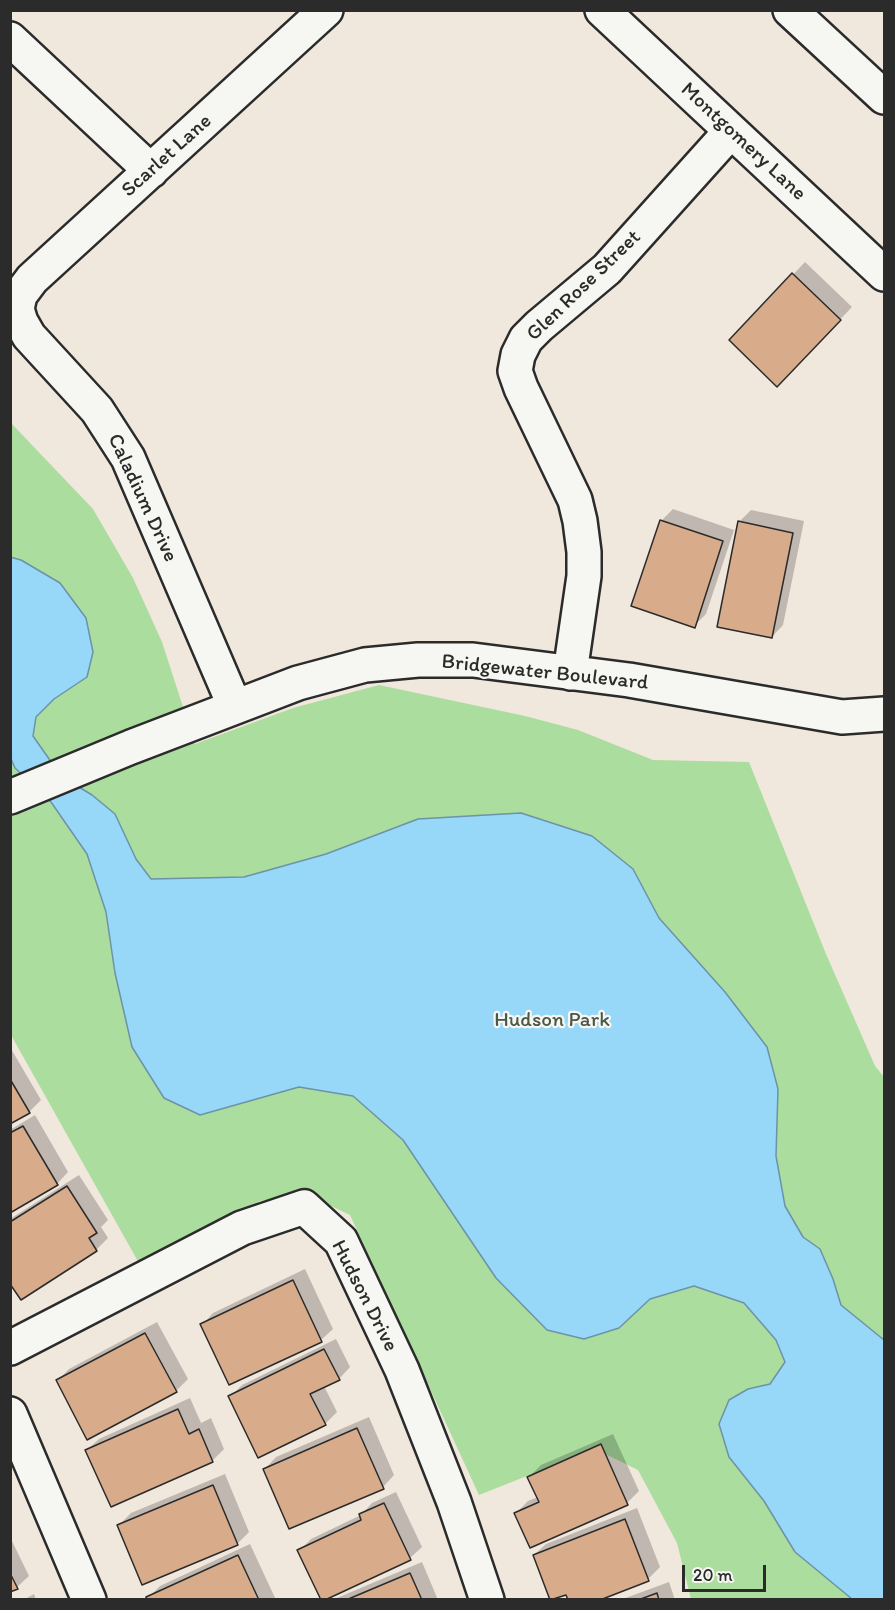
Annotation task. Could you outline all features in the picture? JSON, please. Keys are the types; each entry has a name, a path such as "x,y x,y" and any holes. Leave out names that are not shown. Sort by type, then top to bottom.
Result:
{"street":[{"name":"Scarlet Lane","path":"17,309 21,296 32,279 326,10"},
{"name":"Montgomery Lane","path":"602,10 885,274"},
{"path":"790,10 885,97"},
{"path":"10,39 151,171"},
{"name":"Glen Rose Street","path":"570,673 584,576 584,552 579,521 575,500 521,388 515,371 518,355 526,339 538,326 607,269 731,130"},
{"name":"Caladium Drive","path":"17,309 29,336 97,410 128,458 235,707"},
{"name":"Bridgewater Boulevard","path":"10,796 298,683 365,665 418,660 473,660 629,680 842,717 885,714"},
{"name":"Hudson Drive","path":"10,1348 242,1228 304,1207 341,1241 402,1370 454,1502 487,1599"},
{"path":"10,1414 89,1599"}],"green space":[{"name":"Hudson Park","path":"10,422 93,509 133,578 162,642 195,744 293,708 379,685 525,716 578,730 653,760 749,762 826,954 875,1066 884,1077 884,1599 691,1599 677,1543 638,1470 595,1449 479,1495 350,1215 306,1194 260,1201 144,1272 11,1035"}],"water":[{"path":"10,557 21,560 60,583 86,618 93,652 87,677 54,699 36,717 33,736 61,776 92,795 115,814 136,859 151,879 244,877 326,854 418,819 521,813 592,836 633,869 659,918 725,992 767,1047 778,1089 776,1156 785,1206 803,1237 820,1249 841,1305 884,1340 884,1599 852,1599 795,1552 764,1501 729,1457 719,1424 729,1400 748,1389 770,1384 785,1362 776,1340 744,1303 694,1286 650,1299 619,1328 584,1339 547,1330 496,1278 403,1140 353,1096 299,1087 200,1115 164,1098 132,1047 115,973 106,912 87,854 51,802 15,768 11,759"}],"building":[{"path":"792,273 841,320 777,387 729,340"},
{"path":"660,520 723,541 695,628 631,606"},
{"path":"738,521 793,533 772,638 717,627"},
{"path":"10,1079 30,1113 10,1124"},
{"path":"23,1126 58,1185 10,1213 10,1133"},
{"path":"67,1186 97,1233 89,1238 97,1251 21,1300 10,1284 10,1222"},
{"path":"293,1280 322,1342 229,1385 200,1324"},
{"path":"145,1333 177,1392 87,1440 56,1380"},
{"path":"324,1349 340,1380 310,1394 326,1425 258,1458 228,1396"},
{"path":"178,1409 189,1434 199,1429 213,1462 111,1507 85,1450"},
{"path":"357,1428 384,1489 289,1529 263,1469"},
{"path":"601,1444 628,1505 530,1548 514,1513 539,1502 527,1477"},
{"path":"213,1485 238,1545 142,1585 117,1525"},
{"path":"384,1503 411,1560 321,1600 297,1550 361,1520 359,1514"},
{"path":"625,1519 649,1581 600,1600 568,1600 566,1595 550,1600 533,1555"},
{"path":"238,1555 259,1600 147,1600 146,1597"},
{"path":"10,1573 18,1589 10,1592"},
{"path":"410,1573 422,1600 346,1600"},
{"path":"657,1593 659,1600 638,1600"}]}
